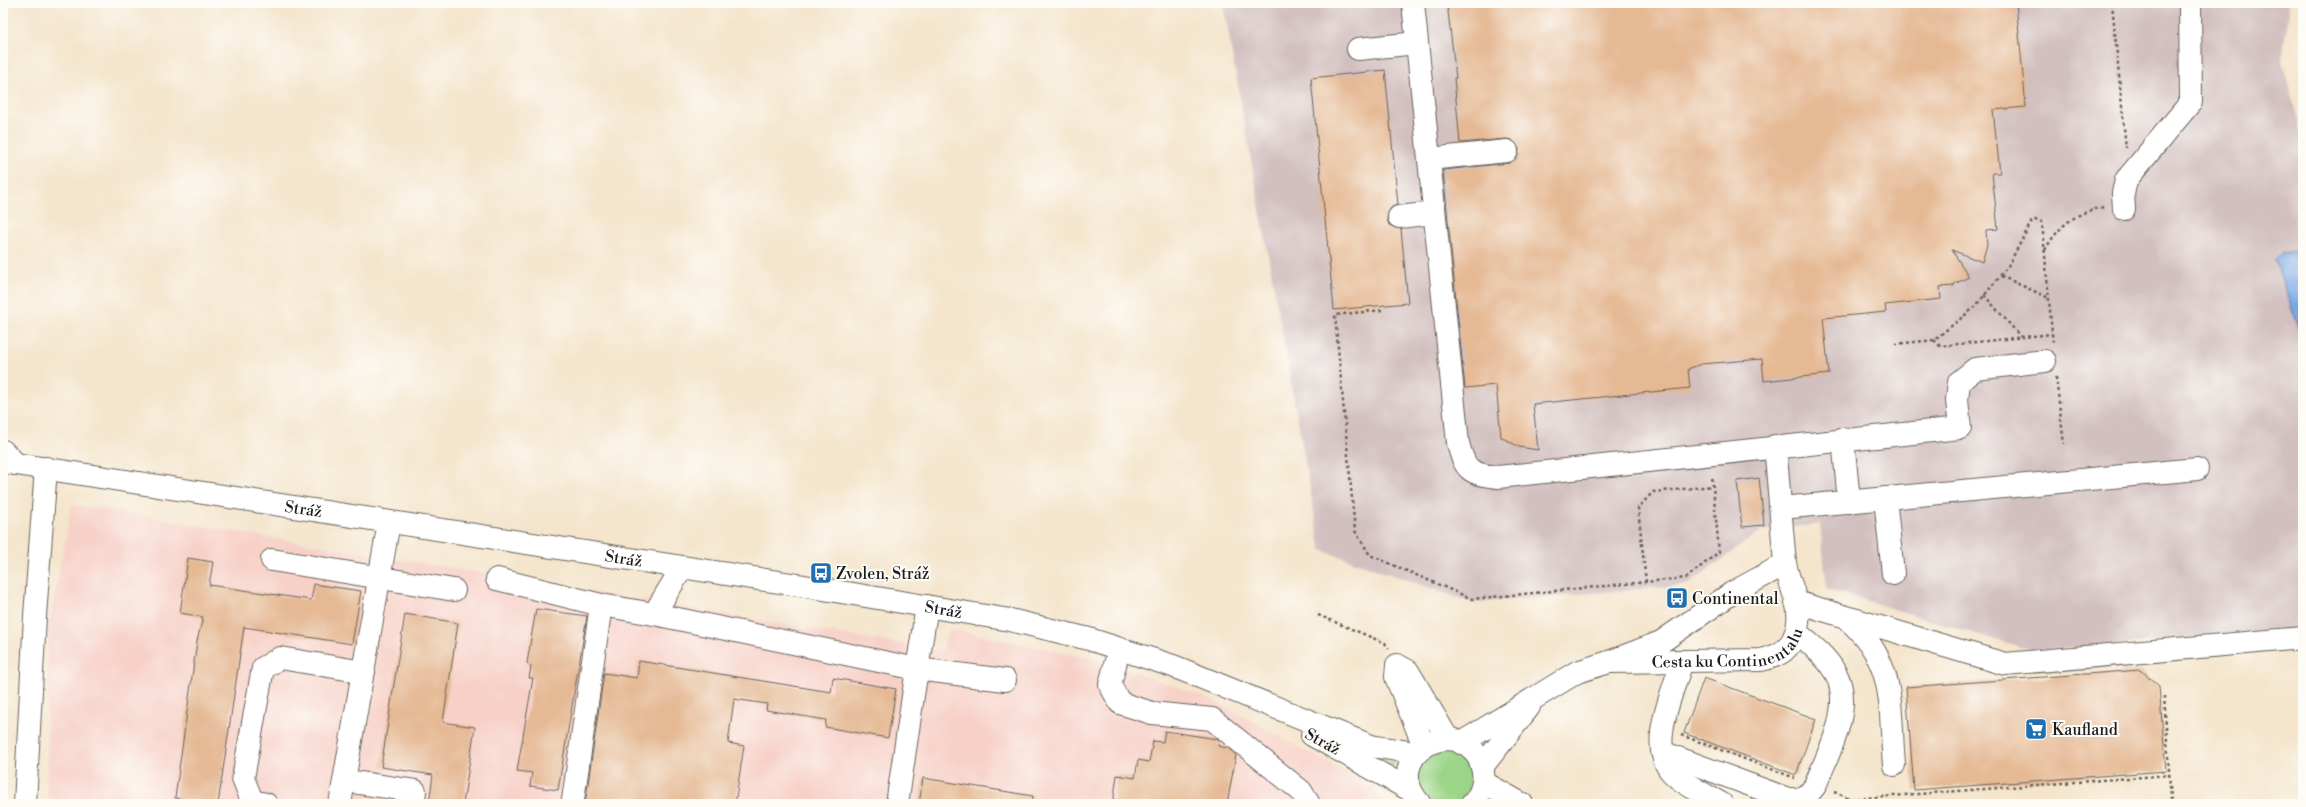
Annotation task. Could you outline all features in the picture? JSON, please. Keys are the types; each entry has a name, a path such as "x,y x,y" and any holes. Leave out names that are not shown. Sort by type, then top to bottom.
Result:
{"street":[{"path":"1413,3 1458,444 1463,464 1479,475 1498,477 1775,446 1960,428 1957,400 1959,382 1975,368 2051,361"},
{"path":"2116,208 2123,193 2126,180 2191,102 2190,3"},
{"path":"1358,49 1417,43"},
{"path":"1429,159 1507,151"},
{"path":"1399,217 1434,213"},
{"path":"1837,440 1842,502"},
{"name":"Cesta ku Continentalu","path":"1609,662 1682,660 1749,661 1777,656 1788,648 1796,632 1798,617 1796,602 1786,564 1775,446"},
{"name":"Stráž","path":"7,459 46,468 927,606 1041,627 1173,666 1371,746 1420,750"},
{"path":"25,804 35,616 46,468"},
{"path":"1781,508 2197,469"},
{"path":"1885,498 1893,574"},
{"path":"340,804 346,781 389,522"},
{"path":"272,560 454,590"},
{"name":"Cesta ku Continentalu","path":"1455,741 1539,695 1577,672 1609,662 1661,642 1732,593 1786,564"},
{"path":"654,614 682,568"},
{"path":"497,579 601,605 654,614 917,669 1006,680"},
{"path":"1796,602 2005,664 2295,639"},
{"path":"573,800 601,605"},
{"path":"896,804 927,606"},
{"path":"1842,615 1864,634 1874,647 1883,665 1887,682 1894,766"},
{"path":"1662,752 1788,799 1801,799 1809,794 1816,786 1841,715 1842,695 1835,673 1829,663 1796,632"},
{"path":"1119,649 1110,685 1120,703 1152,714 1212,719 1302,790 1309,804"},
{"path":"266,804 252,801 243,778 263,668 280,658 364,672"},
{"path":"1682,660 1662,727 1662,752 1669,770 1688,784 1722,804"},
{"path":"1420,750 1396,677 1397,664 1408,671 1455,741 1474,752 1483,774 1522,804"},
{"name":"Stráž","path":"1235,692 1417,800"},
{"name":"Cesta ku Continentalu","path":"1483,774 1539,695"},
{"name":"Stráž","path":"1417,800 1408,771 1420,750 1435,741 1455,741"},
{"path":"1472,804 1479,795 1483,774"},
{"path":"346,781 415,791 413,804"}],"path":[{"path":"2112,3 2126,153"},
{"path":"2045,252 2054,234 2071,219 2081,213 2116,208"},
{"path":"1895,344 1934,340 1975,307 2008,266 2032,221 2036,220 2042,222 2052,334 2051,361 2064,444"},
{"path":"2000,276 2049,298"},
{"path":"1984,296 2021,337"},
{"path":"1382,310 1335,315 1355,531 1370,555 1472,599 1686,578 1719,552 1711,468"},
{"path":"1934,340 1940,346 2052,334"},
{"path":"1646,582 1638,508 1653,492 1713,486"},
{"path":"1318,615 1385,643 1397,664"},
{"path":"2164,696 2172,800"},
{"path":"1679,734 1798,779"},
{"path":"1842,795 1852,799 2169,775"}],"shaded area":[{"path":"1223,3 2290,3 2282,61 2303,139 2303,629 2034,651 1827,589 1820,524 1761,531 1687,585 1473,603 1321,550"},
{"path":"72,504 942,651 949,629 1103,661 1213,700 1374,788 1382,804 68,804 47,796 48,631"}],"green space":[{"path":"1344,745 1393,762 1393,769"},
{"path":"1446,749 1461,754 1469,762 1474,777 1469,792 1461,800 1446,805 1431,800 1423,792 1418,777 1423,762 1431,754"}],"water":[{"path":"2303,249 2303,342 2275,260 2282,253"}],"building":[{"path":"1447,3 2016,3 2026,107 1993,110 2000,173 1992,173 1998,229 1986,230 1987,245 1982,262 1952,250 1969,277 1954,284 1954,286 1940,287 1941,299 1885,305 1886,312 1823,318 1829,374 1764,381 1762,359 1701,364 1688,369 1690,388 1533,404 1538,450 1519,447 1501,437 1496,385 1465,388 1443,170 1509,163 1518,156 1519,149 1512,140 1506,139 1460,143 1454,78 1456,78"},
{"path":"1385,70 1398,205 1391,207 1387,218 1389,225 1401,229 1408,303 1334,310 1311,78"},
{"path":"1759,478 1764,525 1742,527 1737,481"},
{"path":"188,558 213,562 209,585 311,600 314,584 361,591 352,644 244,627 218,804 175,798 197,641 203,617 180,613"},
{"path":"536,609 587,616 558,790 530,786 532,773 517,771 533,678 529,678 531,667 527,663"},
{"path":"405,614 458,623 443,722 475,727 463,804 429,804 433,775 381,767"},
{"path":"639,661 831,692 833,678 896,689 888,738 825,727 826,720 766,710 767,704 734,699 728,743 744,746 735,804 585,804 604,673 637,678"},
{"name":"Kaufland","path":"2141,670 2159,686 2166,771 1914,790 1906,687"},
{"path":"1704,678 1816,719 1796,775 1684,733"},
{"path":"1165,731 1217,739 1219,741 1218,746 1228,748 1236,755 1227,804 1113,804 1117,775 1135,778 1138,760 1149,762 1153,741 1163,742"},
{"path":"923,778 1033,796 1032,804 919,804"}],"place":[{"name":"Zvolen, Stráž","path":"821,573"},
{"name":"Continental","path":"1677,598"},
{"name":"Kaufland","path":"2036,729"}]}
